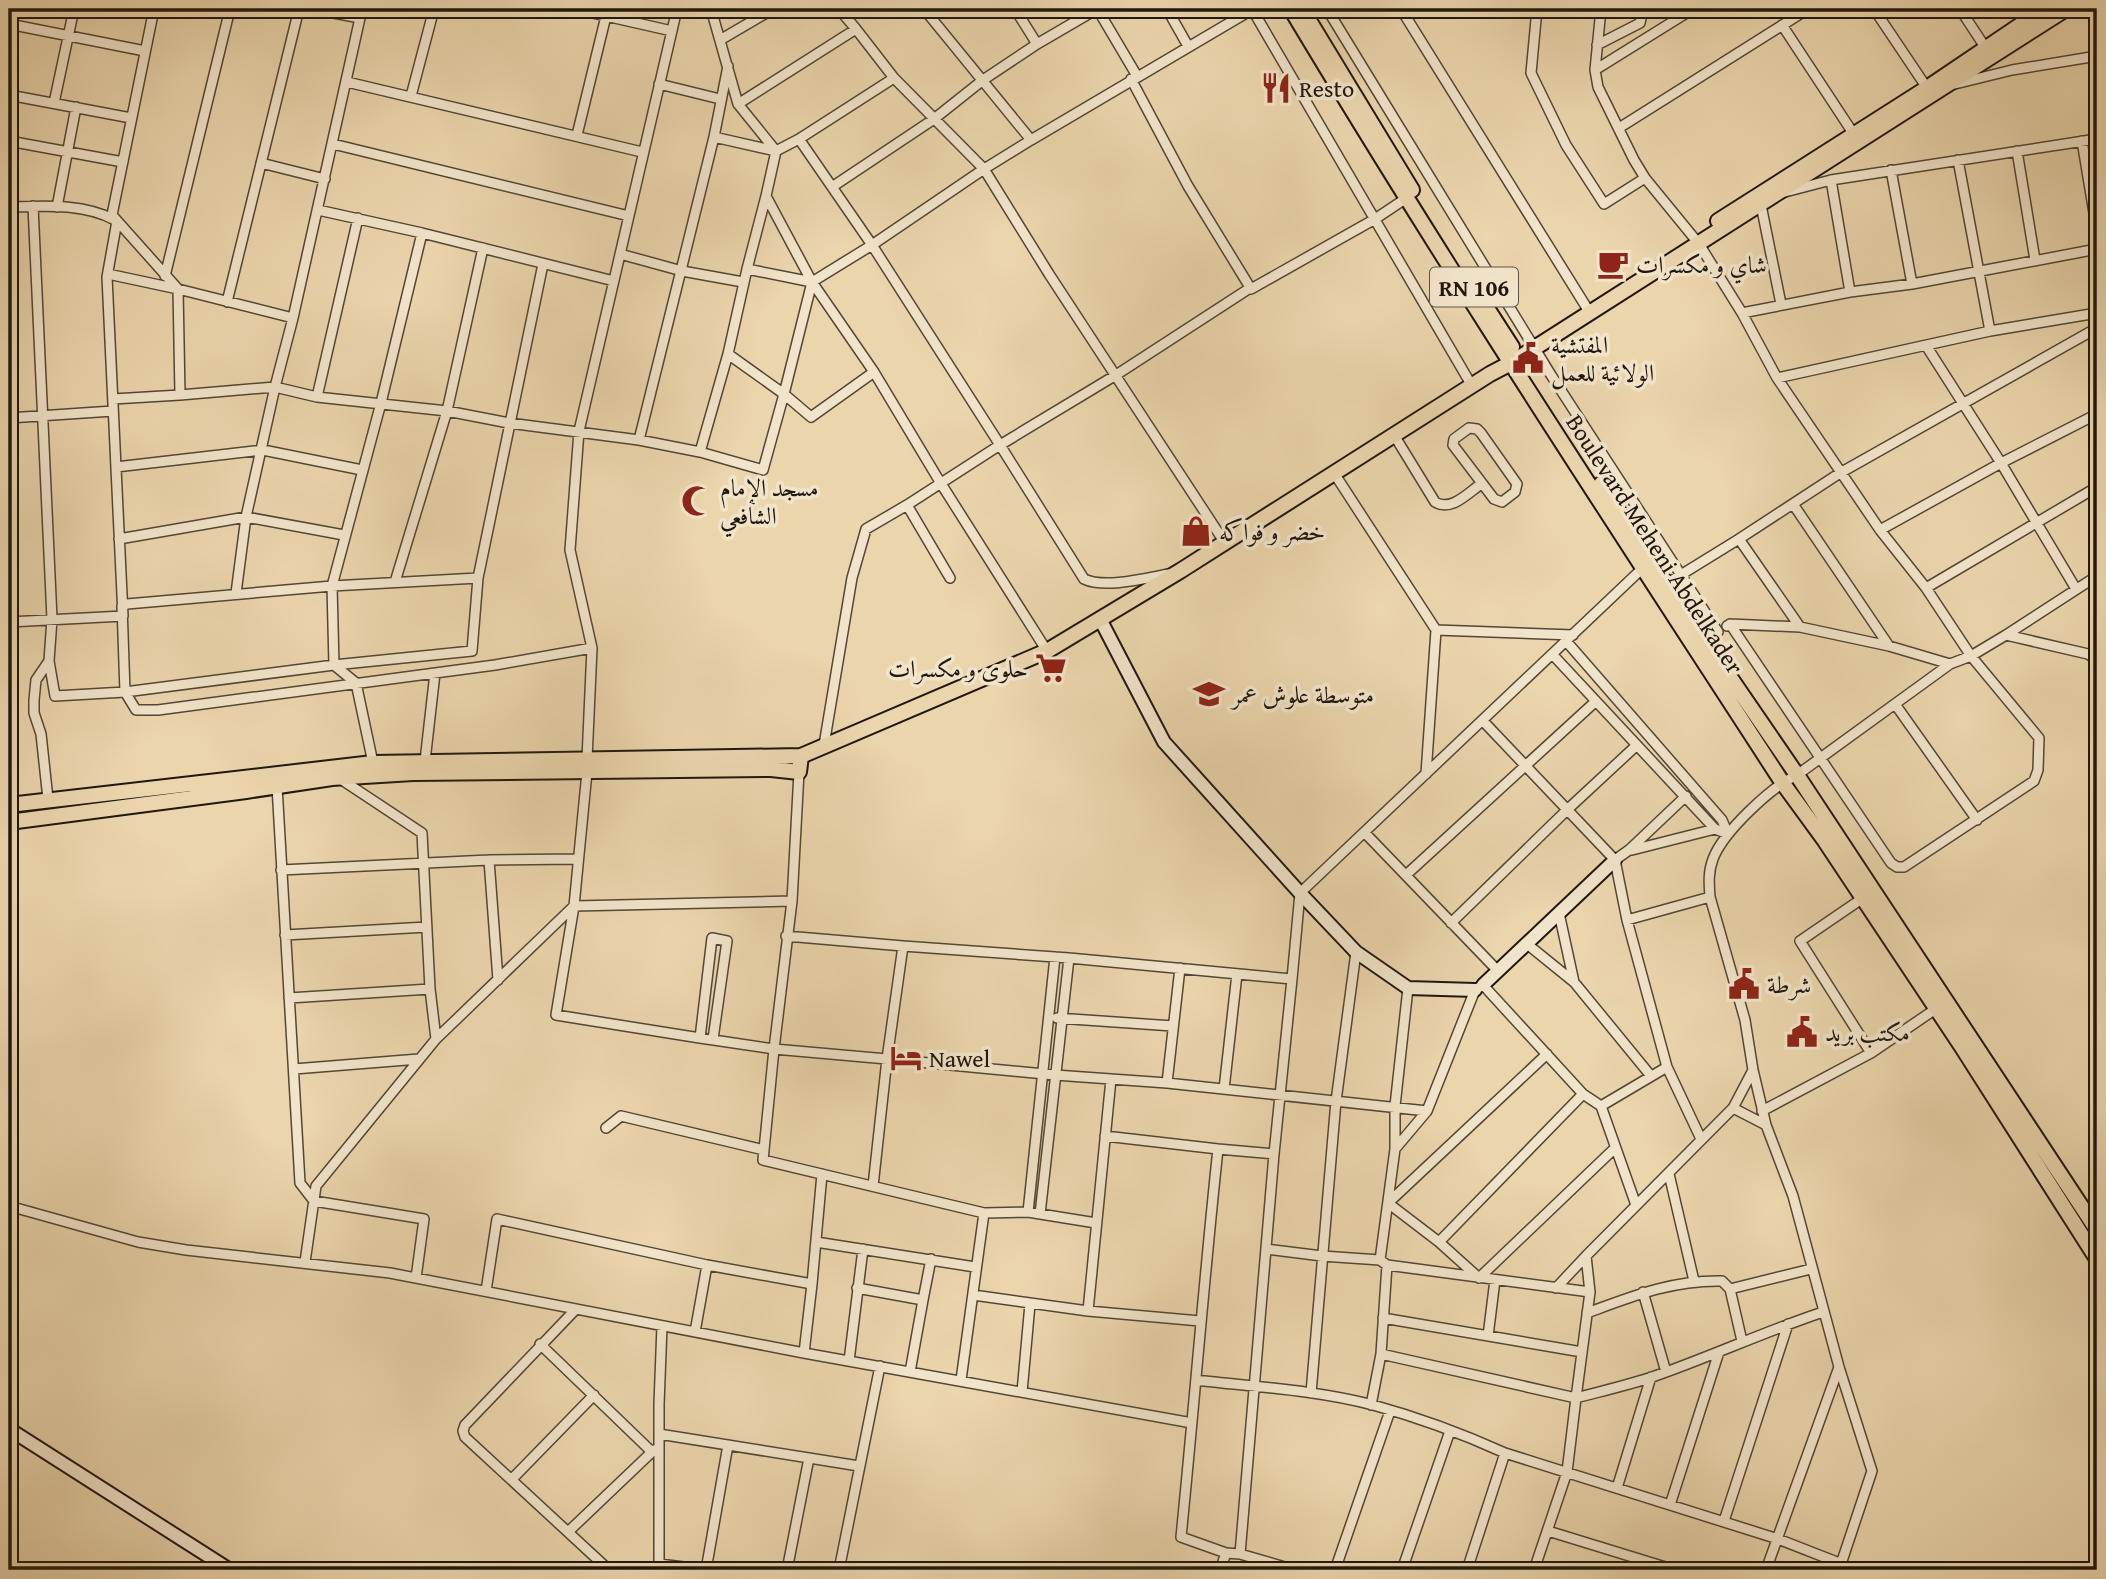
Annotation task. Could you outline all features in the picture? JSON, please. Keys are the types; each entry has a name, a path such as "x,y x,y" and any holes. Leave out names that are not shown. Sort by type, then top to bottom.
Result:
{"main road":[{"name":"Boulevard Meheni Abdelkader","path":"1291,9 1388,170 1647,564 1782,782"},
{"name":"Boulevard Meheni Abdelkader","path":"1302,9 1513,357"},
{"path":"9,822 338,777 802,756 1047,651 1180,571 1697,240 1853,133 1927,88 2043,9"},
{"path":"1697,240 1761,205 2066,9"},
{"path":"1647,564 1666,584 1797,775 2097,1230"},
{"path":"9,805 373,763 425,761 771,769 799,772 802,756"},
{"name":"RN 106","path":"1782,782 1937,1008 2097,1259"}],"street":[{"path":"54,103 74,9"},
{"path":"154,9 123,162 108,274 125,692 136,710 158,710 435,673 592,648"},
{"path":"165,276 230,9"},
{"path":"227,302 299,9"},
{"path":"236,593 246,517 361,13 313,9"},
{"path":"411,96 434,9"},
{"path":"575,9 672,31"},
{"path":"677,9 579,431 570,550 592,648 587,765 574,906 556,1015 774,1049 1167,1083 1427,1111"},
{"path":"711,9 738,104 776,151"},
{"path":"720,40 773,9"},
{"path":"839,9 894,78 984,169 1225,543"},
{"path":"924,9 1031,141"},
{"path":"1015,9 1037,44"},
{"path":"832,187 934,119 982,80 1098,9 1188,186 1250,288"},
{"path":"1167,9 1188,46"},
{"path":"747,269 812,282 984,169 1252,9 1472,386"},
{"path":"1327,9 1532,344 1718,632"},
{"path":"1401,9 1587,309"},
{"path":"1537,9 1531,73 1566,145 1604,204 1645,178"},
{"path":"1601,9 1595,70 1598,87 1645,178 1697,240 1742,313 1777,378 1880,530 1926,588 1970,656 2039,738 2039,770 2034,781 1903,867 1896,867 1730,624"},
{"path":"1597,45 1640,23 1643,9"},
{"path":"1595,70 1693,9"},
{"path":"1619,128 1808,9"},
{"path":"1874,9 1927,88"},
{"path":"1959,9 1985,47"},
{"path":"577,135 607,16"},
{"path":"9,24 145,51"},
{"path":"1782,25 1853,133"},
{"path":"738,104 856,29"},
{"path":"1947,86 2012,70 2097,56"},
{"path":"639,440 714,138 728,66"},
{"path":"714,138 776,151 894,78"},
{"path":"347,82 642,152"},
{"path":"659,84 720,99"},
{"path":"9,94 131,118"},
{"path":"58,207 76,107"},
{"path":"799,139 872,245 1084,579 1095,583 1135,580 1180,571"},
{"path":"1778,194 1831,180 2097,139"},
{"path":"9,141 123,162"},
{"path":"2082,141 2097,231"},
{"path":"333,144 629,216"},
{"path":"701,452 728,354 776,151"},
{"path":"2017,151 2035,260"},
{"path":"1958,160 1990,331"},
{"path":"261,163 325,178"},
{"path":"1891,170 1912,284"},
{"path":"1831,180 1850,292"},
{"path":"766,196 812,282 874,372 1047,651"},
{"path":"824,745 852,578 866,529 1116,375 1250,288 1375,219 1408,197"},
{"path":"1761,205 1781,304"},
{"path":"33,206 52,619 49,661 55,696 125,692 334,665 472,651"},
{"path":"9,207 58,207 98,211 114,218 178,289 180,394"},
{"path":"318,210 614,281"},
{"path":"317,397 358,218"},
{"path":"373,763 355,682 334,665 332,586 381,404 422,233"},
{"path":"395,582 447,411 483,248"},
{"path":"1742,313 2097,249"},
{"path":"620,254 682,271 743,282"},
{"path":"471,668 478,578 543,264"},
{"path":"108,274 293,318"},
{"path":"113,399 275,387 317,397 447,411 509,424 639,440 701,452 763,470 812,282"},
{"path":"1777,378 1990,331 2097,313"},
{"path":"1666,584 1739,540 1840,472 2097,328"},
{"path":"1927,347 2001,463 2076,589"},
{"path":"728,354 811,417 874,372"},
{"path":"9,418 113,411"},
{"path":"1880,530 2097,414"},
{"path":"1469,428 1477,429 1481,433 1517,488 1502,502 1481,484 1453,445 1454,439 1469,428"},
{"path":"1394,435 1435,502 1442,506 1450,505 1481,484"},
{"path":"116,467 263,450 362,470"},
{"path":"1335,473 1436,630 1426,774"},
{"path":"1926,588 2097,487"},
{"path":"1793,504 1889,646"},
{"path":"907,505 950,578"},
{"path":"119,539 246,517 344,535"},
{"path":"1739,540 1800,627"},
{"path":"1240,1553 1274,1154 1300,893 1647,564"},
{"path":"1196,1380 1311,1393 1371,1405 1450,1431 1505,1453 1778,1539 1840,1567 1872,1471 1823,1312 1793,1196 1762,1111 1745,1020 1710,897 1708,877 1714,858 1728,834 1782,782 1797,775 1950,664 2006,635 2097,576"},
{"path":"123,616 122,606 127,604 236,593 478,578"},
{"path":"9,622 123,616"},
{"path":"1100,619 1164,742 1356,952 1408,988 1479,987 1583,1094 1601,1106 1636,1205"},
{"path":"1704,640 1730,624 1800,627 1889,646 1950,664"},
{"path":"1436,630 1569,638 1722,820 1728,834"},
{"path":"2006,635 2088,654 2097,660"},
{"path":"1553,655 1715,829 1728,834"},
{"path":"48,799 41,734 34,713 34,700 37,680 49,661"},
{"path":"425,761 435,673"},
{"path":"1406,875 1595,702"},
{"path":"1895,704 1977,820"},
{"path":"1483,721 1526,763 1615,860 1667,1067 1701,1139"},
{"path":"1451,923 1567,809 1637,745"},
{"path":"799,772 792,901 786,936 764,1160 984,1213 1028,1212 1096,1223"},
{"path":"338,777 422,833 430,989 436,1039"},
{"path":"277,786 300,1183 314,1201 424,1219 416,1278"},
{"path":"1395,1149 1427,1111 1479,987 1686,796"},
{"path":"1629,850 1715,829"},
{"path":"1365,833 1498,971"},
{"path":"281,870 489,860 578,859"},
{"path":"489,860 498,980"},
{"path":"1628,920 1710,897"},
{"path":"1863,898 1800,941 1871,1053"},
{"path":"304,1262 316,1185 436,1039 574,906 792,901"},
{"path":"1559,913 1574,982"},
{"path":"285,935 427,927"},
{"path":"786,936 1292,979"},
{"path":"700,1038 712,938 727,940 713,1039"},
{"path":"1527,944 1574,982 1651,1076"},
{"path":"873,1186 903,946"},
{"path":"1311,1393 1336,1101 1356,952"},
{"path":"1028,1212 1055,957"},
{"path":"1040,1214 1069,958"},
{"path":"1167,1083 1180,968"},
{"path":"1224,1089 1237,974"},
{"path":"1371,1405 1381,1354 1383,1262 1395,1149 1395,1106 1408,988"},
{"path":"289,998 430,989"},
{"path":"1762,1111 1871,1053 1937,1008"},
{"path":"1048,1018 1173,1026"},
{"path":"1388,1203 1547,1055"},
{"path":"294,1069 419,1059"},
{"path":"1601,1106 1667,1067"},
{"path":"1556,1288 1732,1108 1753,1070"},
{"path":"1088,1311 1111,1079"},
{"path":"1438,1242 1583,1094"},
{"path":"1732,1108 1766,1125"},
{"path":"606,1128 621,1116 764,1150"},
{"path":"1105,1136 1274,1154"},
{"path":"1479,1278 1615,1147"},
{"path":"1217,1149 1181,1537 1226,1553 1240,1553 1277,1567 1295,1570"},
{"path":"804,1353 822,1174"},
{"path":"1669,1174 1694,1281"},
{"path":"1388,1203 1479,1278"},
{"path":"9,1206 138,1242 416,1278 849,1362 1192,1423"},
{"path":"961,1380 984,1213"},
{"path":"486,1291 498,1219 707,1265 812,1284"},
{"path":"816,1242 975,1267"},
{"path":"1266,1249 1383,1262 1590,1292"},
{"path":"849,1362 863,1250"},
{"path":"1534,1570 1567,1472 1590,1292 1586,1256"},
{"path":"911,1372 930,1259"},
{"path":"695,1332 707,1265"},
{"path":"1730,1289 1811,1269"},
{"path":"1488,1336 1495,1280"},
{"path":"1587,1313 1643,1292 1694,1281 1722,1281 1730,1289 1742,1341"},
{"path":"857,1288 923,1300"},
{"path":"1643,1292 1666,1372"},
{"path":"973,1296 1088,1311 1200,1321"},
{"path":"1022,1392 1030,1304"},
{"path":"576,1309 540,1344 465,1425 463,1431 465,1437 513,1478 609,1570"},
{"path":"1381,1354 1576,1398 1666,1372 1823,1312"},
{"path":"1383,1318 1582,1352"},
{"path":"1724,1521 1788,1324"},
{"path":"662,1326 659,1434 656,1449 659,1567 708,1570 728,1445"},
{"path":"540,1344 656,1449"},
{"path":"1670,1505 1719,1352"},
{"path":"839,1570 880,1366"},
{"path":"1766,1570 1839,1367"},
{"path":"1617,1488 1651,1377"},
{"path":"513,1478 594,1395"},
{"path":"1335,1570 1390,1411"},
{"path":"9,1429 230,1570"},
{"path":"1402,1570 1450,1431"},
{"path":"659,1434 859,1466"},
{"path":"569,1531 656,1449"},
{"path":"1467,1570 1505,1453"},
{"path":"787,1570 809,1458"},
{"path":"1548,1531 1675,1570"},
{"path":"1220,1570 1226,1553"}],"place":[{"name":"Resto","path":"1276,88"},
{"name":"شاي و مكسرات","path":"1613,264"},
{"name":"المفتشية الولائية للعمل","path":"1528,358"},
{"name":"مسجد الإمام الشافعي","path":"697,501"},
{"name":"خضر و فواكه","path":"1196,531"},
{"name":"حلوى و مكسرات","path":"1051,668"},
{"name":"متوسطة علوش عمر","path":"1209,694"},
{"name":"شرطة","path":"1744,984"},
{"name":"مكتب بريد","path":"1802,1032"},
{"name":"Nawel","path":"906,1058"}]}
